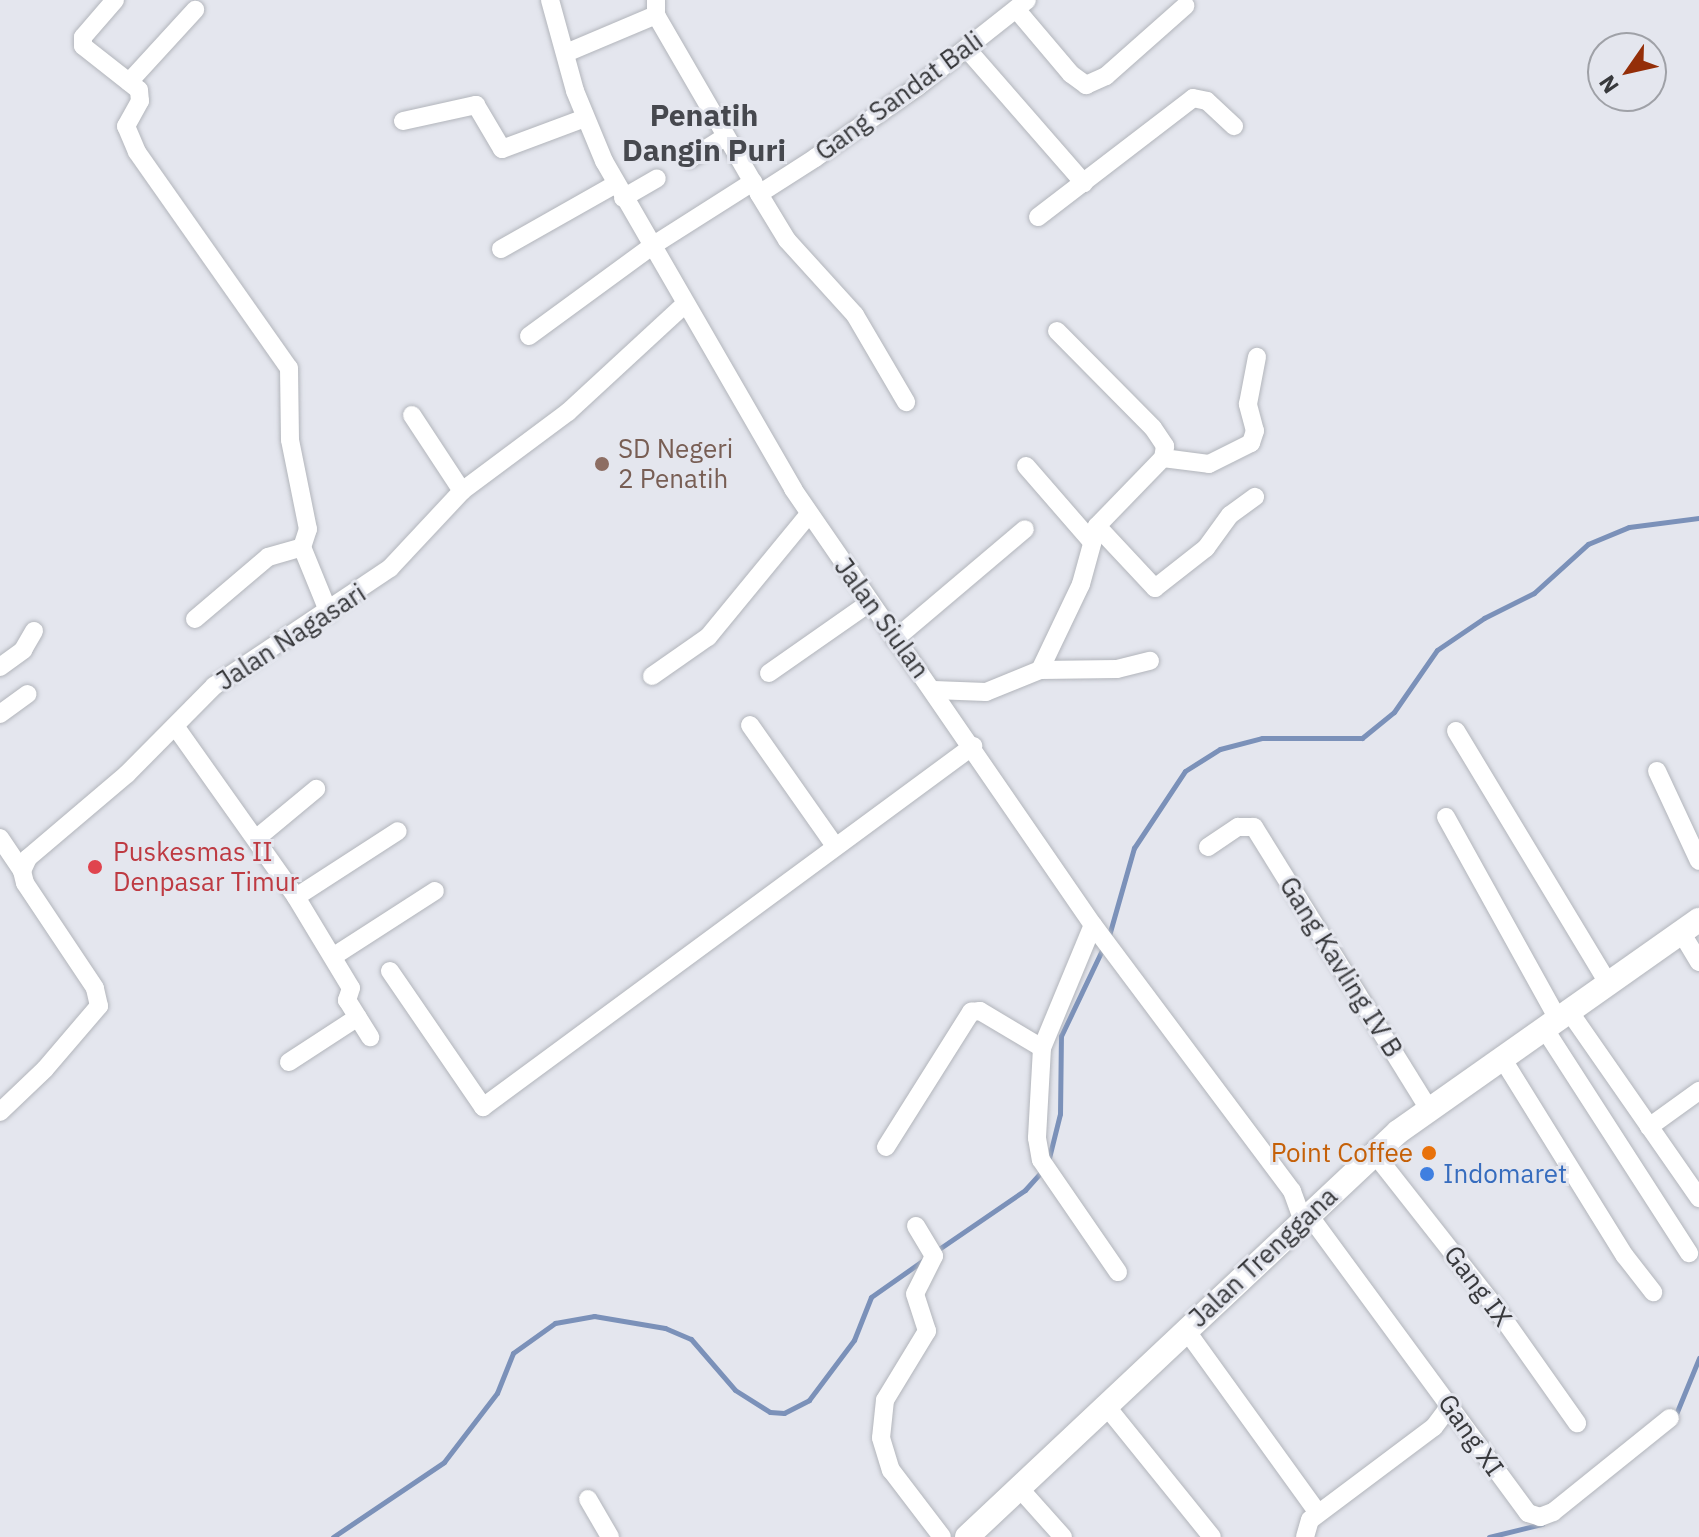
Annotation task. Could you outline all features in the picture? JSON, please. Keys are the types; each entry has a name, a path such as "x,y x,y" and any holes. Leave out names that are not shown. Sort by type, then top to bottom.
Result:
{"main road":[{"name":"Jalan Trenggana","path":"967,1537 1021,1490 1374,1153 1428,1108 1690,926"}],"street":[{"path":"115,0 81,42 141,95 126,126 137,152 289,368 290,440 308,529 302,547 329,613"},
{"name":"Jalan Siulan","path":"550,0 585,118 619,191 809,514 869,603 939,697 1093,925 1309,1214"},
{"path":"1022,4 1071,74 1086,85 1106,76 1185,6"},
{"name":"Gang Sandat Bali","path":"529,336 652,246 756,188 967,49 1022,4"},
{"path":"566,53 658,5 725,137 787,240 855,315 906,402"},
{"path":"129,82 195,10"},
{"path":"967,49 1084,183"},
{"path":"1038,217 1193,98 1207,101 1234,126"},
{"path":"403,121 476,105 502,149 585,118"},
{"path":"690,159 725,137"},
{"path":"501,249 619,191 657,178"},
{"name":"Jalan Nagasari","path":"22,871 28,858 229,674 329,613 390,568 462,491 568,412 685,304"},
{"path":"1040,670 1081,584 1094,534 1163,458 1165,446 1153,428 1057,331"},
{"path":"1163,458 1209,464 1251,443 1255,431 1248,404 1257,357"},
{"path":"412,415 462,491"},
{"path":"1026,466 1094,534 1155,588 1206,548 1230,515 1255,497"},
{"path":"652,676 708,637 809,514"},
{"path":"895,639 1025,529"},
{"path":"195,619 268,557 302,547"},
{"path":"769,673 869,603"},
{"path":"0,667 23,650 34,631"},
{"path":"939,697 986,692 1040,670 1117,669 1150,661"},
{"path":"0,714 28,694"},
{"path":"750,725 835,846"},
{"path":"175,726 257,838 334,956 351,988 347,1000 370,1037"},
{"path":"1456,731 1608,983"},
{"path":"390,971 483,1107 835,846 968,740"},
{"path":"1657,771 1699,861"},
{"path":"257,838 316,789"},
{"path":"1446,817 1689,1253"},
{"name":"Gang Kavling IV B","path":"1208,847 1238,827 1254,827 1428,1108"},
{"path":"296,897 398,831"},
{"path":"0,838 95,988 99,1006 45,1069 0,1112"},
{"path":"334,956 435,891"},
{"path":"1093,925 1042,1048 1037,1138 1046,1170 1118,1272"},
{"path":"1690,926 1699,962"},
{"path":"886,1147 971,1012 980,1011 1042,1048"},
{"path":"289,1062 358,1017"},
{"path":"1557,1019 1649,1127 1696,1188"},
{"path":"1502,1058 1593,1207 1653,1292"},
{"path":"1649,1127 1699,1091"},
{"name":"Gang IX","path":"1374,1153 1493,1304 1577,1423"},
{"name":"Gang XI","path":"1309,1214 1520,1504 1540,1517 1562,1506 1670,1418"},
{"path":"916,1226 934,1256 915,1294 927,1331 885,1400 881,1438 891,1470 942,1537"},
{"path":"1186,1330 1318,1513"},
{"path":"1107,1407 1212,1537"},
{"path":"1305,1537 1305,1527 1318,1513 1434,1427 1449,1407"},
{"path":"1021,1490 1063,1537"},
{"path":"588,1499 610,1537"}],"waterway":[{"path":"1108,939 1134,848 1185,771 1220,749 1262,738 1362,738 1394,712 1437,650 1484,618 1534,593 1588,544 1629,527 1699,518"},
{"path":"1048,1162 1060,1114 1061,1036 1103,948"},
{"path":"936,1251 1025,1190 1042,1171"},
{"path":"333,1537 444,1462 497,1393 513,1353 555,1323 594,1316 665,1328 691,1339 735,1390 770,1412 784,1413 809,1400 854,1340 871,1297 925,1259"},
{"path":"1674,1419 1699,1358"},
{"path":"1489,1537 1542,1524"}],"place":[{"name":"SD Negeri 2 Penatih","path":"602,464"},
{"name":"Puskesmas II Denpasar Timur","path":"95,867"},
{"name":"Point Coffee","path":"1429,1153"},
{"name":"Indomaret","path":"1427,1174"}],"district":[{"name":"Penatih Dangin Puri","path":"704,132"}]}
